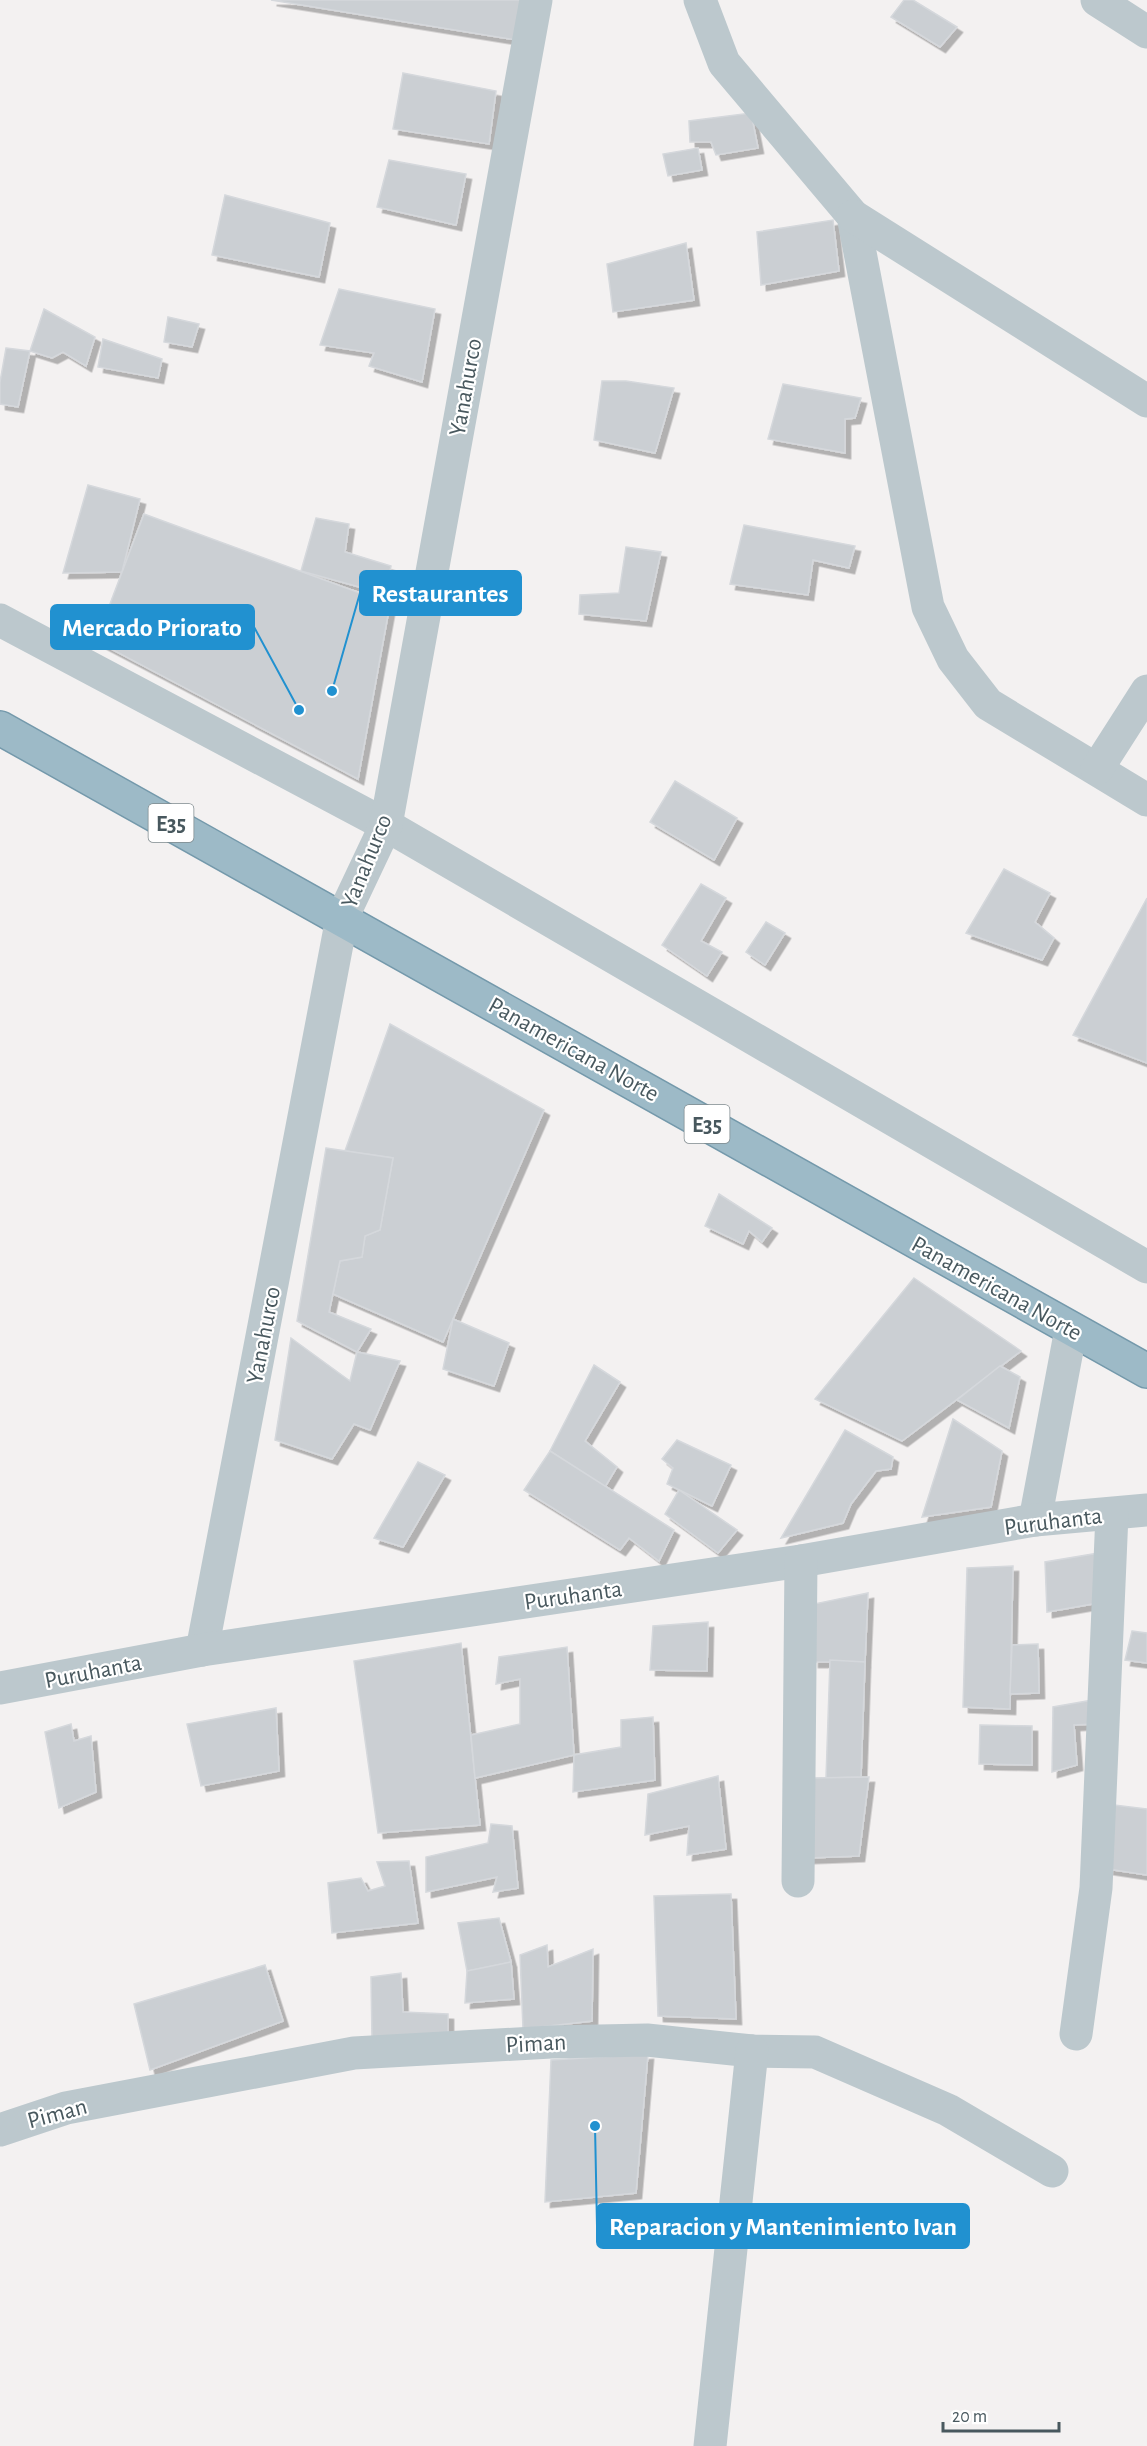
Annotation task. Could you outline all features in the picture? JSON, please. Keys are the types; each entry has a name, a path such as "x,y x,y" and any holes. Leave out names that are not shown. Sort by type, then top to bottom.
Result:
{"highway":[{"name":"Panamericana Norte","path":"0,728 1147,1371"}],"street":[{"name":"Yanahurco","path":"202,1650 342,918 386,825 536,0"},
{"path":"700,0 724,63 853,216 1147,401"},
{"path":"1097,0 1147,32"},
{"path":"853,216 928,607 953,659 988,704 1147,800"},
{"path":"0,620 386,825 1147,1267"},
{"path":"1096,769 1147,691"},
{"path":"1035,1520 1071,1329"},
{"name":"Puruhanta","path":"0,1688 202,1650 801,1562 1035,1520 1147,1509"},
{"path":"1076,2034 1096,1888 1112,1514"},
{"path":"798,1881 801,1562"},
{"name":"Piman","path":"0,2130 66,2108 354,2053 551,2042 647,2040 752,2051 815,2052 948,2110 1052,2171"},
{"path":"710,2446 752,2051"}],"building":[{"path":"271,0 522,0 516,40"},
{"path":"904,0 913,0 957,27 940,47 891,17"},
{"path":"403,73 496,91 489,144 393,129"},
{"path":"751,113 758,148 716,155 711,142 690,142 689,121"},
{"path":"698,148 702,170 668,176 663,154"},
{"path":"389,160 466,174 456,225 377,207"},
{"path":"225,195 330,223 319,277 212,255"},
{"path":"833,220 839,271 761,285 757,232"},
{"path":"686,243 694,300 613,312 607,264"},
{"path":"339,289 435,309 422,382 369,366 374,353 320,345"},
{"path":"44,309 95,337 86,366 63,352 52,358 30,351"},
{"path":"168,317 199,324 192,347 164,342"},
{"path":"103,339 162,359 158,378 98,367"},
{"path":"6,348 30,351 18,407 0,404 0,382"},
{"path":"602,381 626,381 674,388 655,453 594,440"},
{"path":"783,384 861,398 855,418 845,419 845,453 768,439"},
{"path":"88,485 140,499 122,572 63,573"},
{"path":"144,514 390,604 358,779 96,641"},
{"path":"316,518 349,524 345,552 391,566 385,594 301,571"},
{"path":"744,525 855,546 849,568 813,560 808,595 730,584"},
{"path":"626,547 661,552 646,621 579,614 580,595 619,593"},
{"path":"675,781 737,818 714,860 650,822"},
{"path":"1004,869 1050,893 1035,922 1054,938 1042,960 966,933"},
{"path":"701,884 726,898 701,941 722,952 707,976 662,945"},
{"path":"1147,898 1147,1063 1073,1035"},
{"path":"766,922 785,933 765,965 746,952"},
{"path":"390,1024 544,1110 443,1342 333,1294 340,1261 362,1257 365,1236 380,1230 393,1158 345,1151"},
{"path":"326,1148 393,1158 380,1230 365,1236 362,1257 340,1261 329,1312 371,1329 357,1352 297,1321"},
{"path":"719,1194 772,1228 762,1242 749,1231 743,1244 705,1226"},
{"path":"914,1278 1021,1351 902,1441 815,1399"},
{"path":"453,1319 509,1343 494,1386 443,1369"},
{"path":"291,1338 350,1381 357,1352 400,1361 370,1430 354,1424 332,1459 275,1440"},
{"path":"594,1365 620,1382 585,1441 617,1467 605,1487 550,1451"},
{"path":"1000,1366 1020,1377 1009,1428 957,1400"},
{"path":"953,1419 1002,1451 991,1507 922,1517"},
{"path":"845,1430 893,1457 891,1469 876,1471 851,1504 843,1523 781,1538"},
{"path":"677,1440 731,1465 712,1506 667,1484 673,1468 662,1459"},
{"path":"550,1451 674,1530 659,1561 629,1538 620,1550 524,1490"},
{"path":"418,1462 445,1475 403,1547 374,1538"},
{"path":"679,1490 737,1530 718,1553 665,1514"},
{"path":"1099,1553 1098,1603 1047,1612 1045,1562"},
{"path":"1013,1566 1010,1709 963,1707 967,1568"},
{"path":"868,1593 865,1662 813,1662 814,1604"},
{"path":"708,1622 707,1671 650,1670 653,1626"},
{"path":"1132,1631 1147,1633 1147,1663 1125,1660"},
{"path":"461,1643 480,1825 378,1833 354,1661"},
{"path":"1038,1644 1039,1693 1010,1694 1012,1645"},
{"path":"567,1647 574,1755 475,1778 471,1735 520,1724 520,1679 496,1684 499,1657"},
{"path":"830,1660 865,1662 861,1777 826,1778"},
{"path":"1104,1698 1093,1724 1074,1725 1077,1765 1052,1772 1053,1707"},
{"path":"276,1708 279,1771 201,1786 187,1724"},
{"path":"653,1717 655,1780 573,1792 574,1755 621,1747 621,1720"},
{"path":"71,1724 74,1741 91,1736 96,1792 59,1808 45,1732"},
{"path":"980,1725 1032,1726 1032,1765 979,1764"},
{"path":"718,1776 726,1849 687,1855 689,1826 645,1835 648,1794"},
{"path":"869,1777 859,1856 808,1858 812,1778"},
{"path":"1114,1805 1147,1809 1147,1875 1108,1869"},
{"path":"491,1824 512,1826 518,1888 493,1892 497,1877 426,1892 426,1857 488,1843"},
{"path":"409,1861 418,1923 332,1933 328,1883 361,1878 368,1891 385,1886 377,1862"},
{"path":"731,1894 736,2019 658,2016 654,1896"},
{"path":"499,1918 511,1962 467,1971 458,1923"},
{"path":"547,1945 548,1967 593,1949 592,2021 523,2029 520,1955"},
{"path":"511,1962 514,1999 465,2003 467,1971"},
{"path":"265,1965 283,2021 150,2070 134,2004"},
{"path":"401,1973 403,2012 448,2014 448,2039 372,2041 371,1977"},
{"path":"648,2054 636,2193 545,2202 551,2060"}],"place":[{"name":"Restaurantes","path":"332,691"},
{"name":"Mercado Priorato","path":"299,710"},
{"name":"Reparacion y Mantenimiento Ivan","path":"595,2126"}]}
